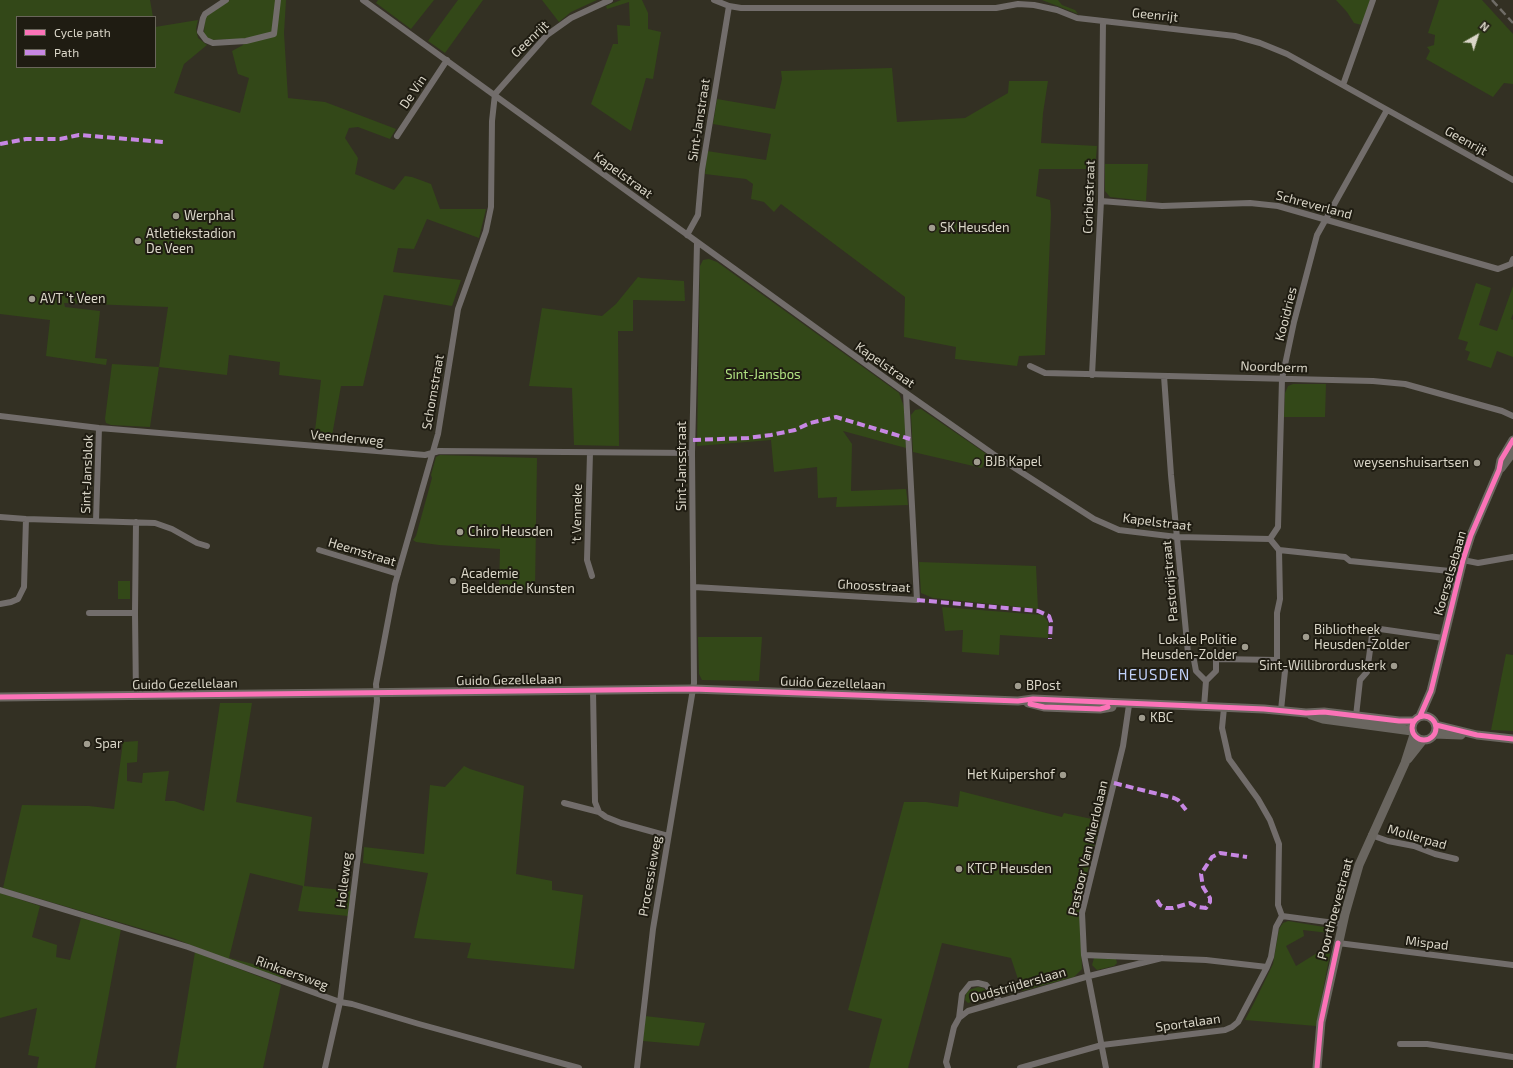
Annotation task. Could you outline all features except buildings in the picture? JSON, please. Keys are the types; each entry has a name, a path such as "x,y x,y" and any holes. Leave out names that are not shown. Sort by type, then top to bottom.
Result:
{"main road":[{"name":"Koerselsebaan","path":"1499,470 1501,460 1513,440"},
{"name":"Koerselsebaan","path":"1417,719 1431,691 1463,560 1485,499 1499,470 1513,452"},
{"name":"Guido Gezellelaan","path":"0,697 693,689 1018,701 1033,699 1126,705 1281,710 1306,713"},
{"name":"Koerselsebaan","path":"1431,691 1433,721"},
{"path":"1306,713 1356,711 1399,721 1417,719 1433,721 1477,735"},
{"path":"1306,713 1323,719 1413,733 1423,740 1430,738 1434,734 1477,735 1513,739"},
{"path":"1413,733 1417,719"},
{"path":"1433,721 1434,734"},
{"name":"Poorthoevestraat","path":"1317,1068 1321,1022 1342,924 1359,865 1405,763 1413,733"},
{"name":"Poorthoevestraat","path":"1405,763 1423,740"}],"street":[{"path":"226,0 205,14 202,18 200,32 206,40 213,43 246,41 274,34 278,0"},
{"name":"Kapelstraat","path":"363,0 495,94 697,243 906,393 993,454 1094,519 1119,530 1177,537 1270,539"},
{"name":"Geenrijt","path":"495,94 548,35 571,18 610,0"},
{"name":"Geenrijt","path":"714,0 729,6 748,8 996,8 1034,2 1077,18 1235,36 1260,42 1287,54 1513,180"},
{"path":"1344,85 1374,0"},
{"name":"Sint-Janstraat","path":"687,235 698,215 702,170 729,6"},
{"name":"Corbiestraat","path":"1092,375 1100,201 1103,21"},
{"name":"De Vin","path":"396,136 447,60"},
{"name":"Schomstraat","path":"376,693 376,684 398,574 433,453 443,407 458,308 486,231 491,207 492,120 495,94"},
{"name":"Kooidries","path":"1270,539 1278,527 1282,379 1294,322 1317,235 1324,218 1387,110"},
{"name":"Schreverland","path":"1100,201 1162,206 1250,203 1278,206 1324,218 1498,270 1510,264 1513,259"},
{"name":"Sint-Jansstraat","path":"693,689 694,587 692,453 697,243"},
{"name":"Noordberm","path":"1030,366 1046,373 1373,381 1405,384 1502,411 1513,416"},
{"name":"Pastorijstraat","path":"1164,376 1171,475 1188,654 1194,660 1196,671 1206,681"},
{"name":"Ghoosstraat","path":"694,587 917,600 906,393"},
{"name":"Veenderweg","path":"0,416 99,428 425,455 439,451 692,453"},
{"name":"Sint-Jansblok","path":"96,521 99,428"},
{"name":"'t Venneke","path":"590,453 588,560 592,576"},
{"name":"Sint-Jansblok","path":"0,517 26,520 155,522 164,525 189,540 206,546"},
{"path":"0,604 18,599 24,587 26,520"},
{"path":"136,522 136,696"},
{"path":"1270,539 1279,550 1280,599 1277,613 1276,660 1285,671 1281,710"},
{"name":"Heemstraat","path":"318,550 398,574"},
{"path":"1279,550 1345,557 1350,561 1377,564 1385,563 1460,572"},
{"path":"1463,560 1478,563 1513,557"},
{"path":"89,613 135,614"},
{"path":"1356,711 1360,680 1367,672 1373,628 1444,638"},
{"path":"1204,707 1206,681 1216,671 1216,659 1276,660"},
{"name":"Processieweg","path":"637,1068 653,929 693,689"},
{"path":"593,691 595,802 599,812"},
{"name":"Holleweg","path":"325,1068 340,1002 376,709 376,693"},
{"name":"Pastoor Van Mierlolaan","path":"1106,1068 1084,955 1082,930 1083,908 1123,746 1126,705"},
{"path":"1224,708 1222,728 1229,760 1270,820 1279,844 1278,905 1282,916 1342,924"},
{"path":"564,803 599,812 606,818 621,824 668,836"},
{"name":"Mollerpad","path":"1372,835 1388,841 1414,846 1434,854 1456,859"},
{"name":"Rinkaersweg","path":"0,890 188,947 340,1002 352,1004 579,1068"},
{"name":"Sportalaan","path":"1102,1045 1225,1030 1232,1027 1238,1022 1267,967 1271,957 1276,927 1282,916"},
{"name":"Mispad","path":"1338,944 1513,965"},
{"path":"1084,955 1206,960 1267,967"},
{"path":"1088,976 1162,958"},
{"name":"Oudstrijderslaan","path":"948,1068 946,1062 954,1027 959,1018 968,1011 1088,976"},
{"path":"959,1018 964,991 970,984 978,983 986,985 1000,1001"},
{"path":"1400,1044 1427,1044 1513,1057"},
{"path":"1020,1068 1102,1045"}],"green space":[{"path":"0,0 150,0 153,16 16,16 16,68 156,68 156,27 198,20 196,29 198,38 207,45 184,64 174,93 240,113 249,78 238,74 232,51 243,45 245,39 208,40 204,33 205,17 230,0 286,0 284,33 288,98 325,102 396,129 390,139 358,127 349,128 345,138 358,158 355,174 394,190 405,176 431,184 440,209 486,209 479,238 427,219 414,249 398,248 393,272 461,280 452,306 384,295 363,386 341,386 331,441 314,439 321,380 279,375 280,362 229,355 227,375 159,367 168,307 64,303 65,307 100,311 95,358 107,359 106,365 46,356 50,320 0,314"},
{"path":"378,0 434,0 411,29 376,3"},
{"path":"458,0 483,0 445,53 428,41"},
{"path":"542,0 597,0 571,12 559,22"},
{"path":"621,0 642,0 648,13 648,29 661,32 653,79 646,78 631,131 591,104 613,44 618,44 617,25 630,26 629,2 607,9 606,6"},
{"path":"1042,0 1058,0 1062,5 1075,10 1078,14"},
{"path":"1336,0 1370,0 1362,25 1354,23 1347,12"},
{"path":"1439,0 1482,0 1513,34 1513,84 1504,83 1493,97 1426,59 1430,51 1427,47 1434,45 1435,35 1428,33"},
{"name":"SK Heusden","path":"892,68 897,122 965,118 1008,93 1009,81 1048,81 1043,113 1041,143 1097,146 1095,169 1039,169 1036,196 1050,200 1051,214 1045,355 1019,356 1017,366 955,359 956,347 904,337 905,297 781,204 774,212 764,202 751,199 753,184 746,179 705,174 707,151 766,160 771,134 713,124 717,99 775,109 782,79 781,71"},
{"path":"1105,164 1148,164 1146,201 1110,197 1105,191"},
{"name":"Sint-Jansbos","path":"709,259 717,262 899,393 904,407 906,448 843,431 852,444 851,491 906,489 908,505 836,507 837,497 818,498 817,467 774,472 771,440 697,446 700,266 703,260"},
{"path":"638,277 684,281 685,301 633,300 633,331 618,331 619,446 574,445 572,388 529,386 542,308 602,316 616,304"},
{"path":"1476,283 1491,288 1479,325 1497,331 1513,286 1513,314 1511,319 1513,320 1513,357 1497,351 1491,368 1467,360 1470,352 1465,350 1468,342 1458,339"},
{"path":"112,364 159,367 150,427 111,425 106,423 105,419"},
{"path":"1293,384 1326,384 1325,417 1284,417 1285,393 1288,386"},
{"path":"921,409 988,455 982,468 913,452 911,415 915,410"},
{"path":"440,455 537,458 535,590 499,589 500,549 439,545 416,542 413,540 416,536 432,478 431,475 436,457"},
{"path":"919,562 1036,566 1038,609 933,598 921,593"},
{"path":"118,581 130,581 130,599 118,599"},
{"path":"942,607 1043,615 1048,622 1048,638 1000,635 999,655 962,652 963,630 945,631"},
{"path":"698,637 762,637 759,681 702,680 699,674"},
{"path":"1506,654 1513,655 1513,731 1491,730"},
{"path":"220,703 252,703 236,802 312,817 304,886 351,891 348,916 298,911 303,886 250,873 229,958 285,972 283,981 173,938 3,888 22,805 89,806 114,809 123,742 138,741 137,762 127,763 127,781 142,783 143,773 169,771 165,801 174,801 204,811"},
{"path":"464,766 524,786 516,874 552,881 552,890 583,895 574,969 467,958 471,943 414,938 428,873 363,863 364,847 424,854 430,785 445,787"},
{"path":"960,791 1062,817 1064,813 1101,821 1083,889 1080,912 1082,969 1074,977 1022,991 1011,958 942,943 908,1068 869,1068 882,1019 848,1010 904,802 926,802 958,807"},
{"path":"0,893 40,906 32,937 57,945 56,957 70,960 81,918 121,929 95,1068 37,1068 39,1057 28,1055 37,1008 0,1018"},
{"path":"1288,921 1330,928 1331,931 1329,933 1303,930 1304,936 1286,946 1296,966 1322,950 1330,954 1316,1026 1245,1020 1273,964 1279,929 1283,923"},
{"path":"195,952 281,985 263,1068 176,1068"},
{"path":"1094,958 1116,959 1117,963 1114,966 1097,970 1092,965"},
{"path":"978,987 983,988 988,992 988,997 968,1003 965,1000 966,994 969,990"},
{"path":"645,1016 705,1023 699,1046 643,1041"}],"railway":[{"path":"1492,0 1513,23"}],"marked path":[{"path":"0,144 26,139 60,139 79,135 163,142"},
{"path":"693,440 748,438 771,435 795,430 810,423 836,417 910,439"},
{"path":"917,600 1038,611 1049,616 1051,622 1050,639"},
{"path":"1114,783 1174,798 1178,800 1186,810"},
{"path":"1157,900 1160,905 1166,908 1173,908 1190,903 1197,907 1206,908 1210,902 1210,898 1203,887 1201,874 1212,857 1220,853 1247,857"}],"cycle path":[{"path":"1420,716 1431,691 1463,560 1471,535 1499,470 1501,460 1513,440"},
{"path":"0,697 693,689 1018,701 1033,699 1264,709 1306,713 1324,712 1399,721 1414,721"},
{"path":"1030,704 1044,707 1100,709 1108,707"},
{"path":"1424,716 1433,719 1436,728 1433,737 1424,740 1415,737 1412,728 1415,719 1424,716"},
{"path":"1436,725 1477,735 1513,739"},
{"path":"1317,1068 1321,1022 1338,943"}],"place":[{"name":"Werphal","path":"176,216"},
{"name":"SK Heusden","path":"932,228"},
{"name":"Atletiekstadion De Veen","path":"138,241"},
{"name":"AVT 't Veen","path":"32,299"},
{"name":"BJB Kapel","path":"977,462"},
{"name":"weysenshuisartsen","path":"1477,463"},
{"name":"Chiro Heusden","path":"460,532"},
{"name":"Academie Beeldende Kunsten","path":"453,581"},
{"name":"Bibliotheek Heusden-Zolder","path":"1306,637"},
{"name":"Lokale Politie Heusden-Zolder","path":"1245,647"},
{"name":"Sint-Willibrorduskerk","path":"1394,666"},
{"name":"BPost","path":"1018,686"},
{"name":"KBC","path":"1142,718"},
{"name":"Spar","path":"87,744"},
{"name":"Het Kuipershof","path":"1063,775"},
{"name":"KTCP Heusden","path":"959,869"}],"district":[{"name":"HEUSDEN","path":"1154,675"}]}
